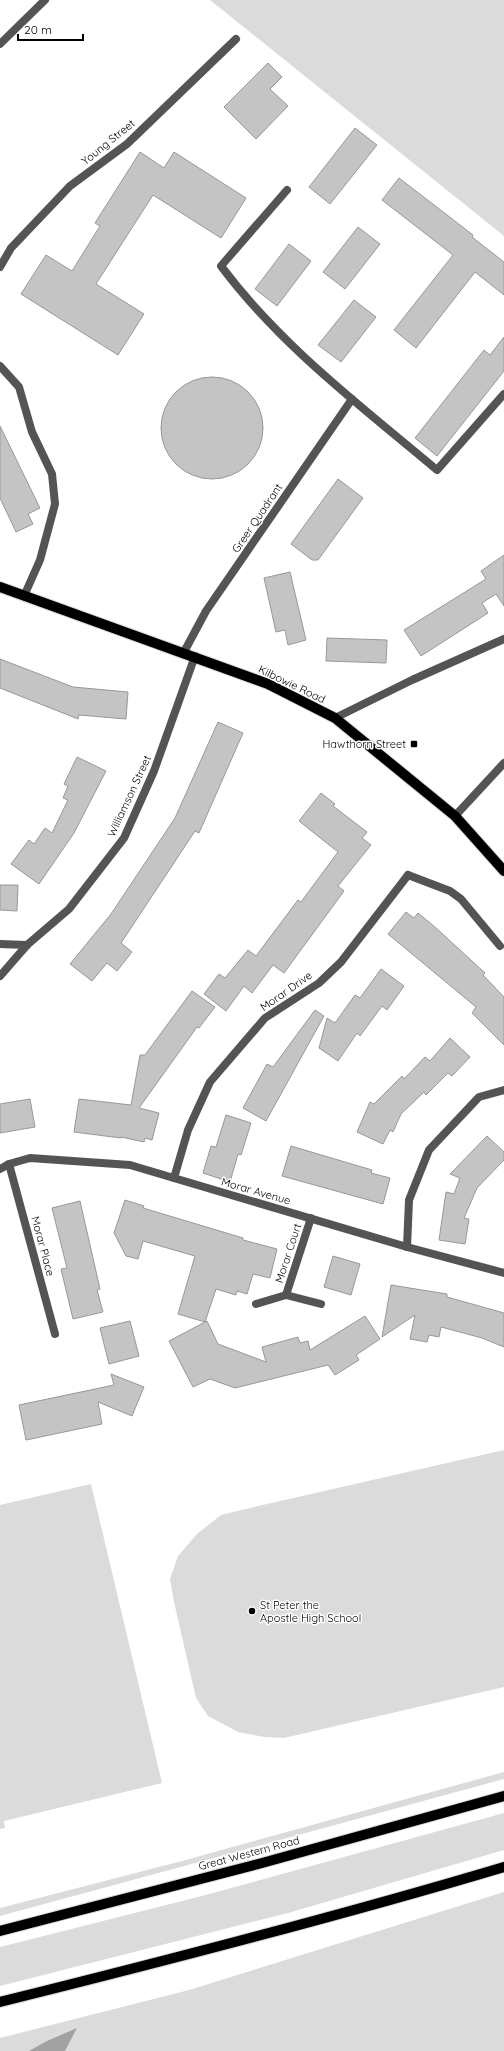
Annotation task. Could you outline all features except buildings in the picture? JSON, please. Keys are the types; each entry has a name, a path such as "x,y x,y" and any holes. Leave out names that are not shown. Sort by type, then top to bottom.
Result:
{"main road":[{"name":"Kilbowie Road","path":"0,587 184,652 268,684 335,718 455,816 504,871"},
{"name":"Great Western Road","path":"0,1931 262,1863 504,1796"},
{"path":"0,2002 160,1962 414,1894 504,1867"}],"street":[{"path":"0,44 45,0"},
{"name":"Young Street","path":"0,267 12,248 70,186 127,144 236,39"},
{"path":"287,190 220,266 245,299 319,372 437,470 504,394"},
{"path":"0,366 19,386 32,432 52,474 56,504 40,560 24,596"},
{"name":"Greer Quadrant","path":"184,652 206,611 352,399"},
{"path":"335,718 412,680 504,639"},
{"name":"Williamson Street","path":"0,976 27,946 69,909 124,838 154,771 195,656"},
{"path":"455,816 504,763"},
{"name":"Morar Drive","path":"174,1178 188,1130 210,1082 265,1018 319,982 341,962 408,875 450,891 462,899 500,946"},
{"path":"0,944 27,946"},
{"path":"407,1247 409,1200 429,1150 479,1097 504,1090"},
{"name":"Morar Avenue","path":"0,1169 9,1164 30,1158 130,1165 407,1247 504,1273"},
{"name":"Morar Place","path":"9,1164 55,1334"},
{"name":"Morar Court","path":"286,1295 311,1218"},
{"name":"Morar Court","path":"256,1304 286,1295 321,1304"}],"shaded area":[{"path":"210,0 504,0 504,236"},
{"path":"504,1450 504,1687 284,1738 264,1737 238,1732 208,1716 196,1698 170,1579 178,1556 197,1534 221,1515"},
{"path":"91,1484 162,1783 4,1821 5,1828 0,1829 0,1505"},
{"path":"504,1772 504,1779 0,1916 0,1908 182,1861"},
{"path":"504,1813 504,1850 288,1913 0,1986 0,1947 202,1896"},
{"path":"504,1892 504,2051 0,2051 0,2038 189,1990"},
{"path":"77,2028 65,2051 29,2051 47,2041"}],"place":[{"name":"Hawthorn Street","path":"414,744"},
{"name":"St Peter the Apostle High School","path":"252,1611"}]}
